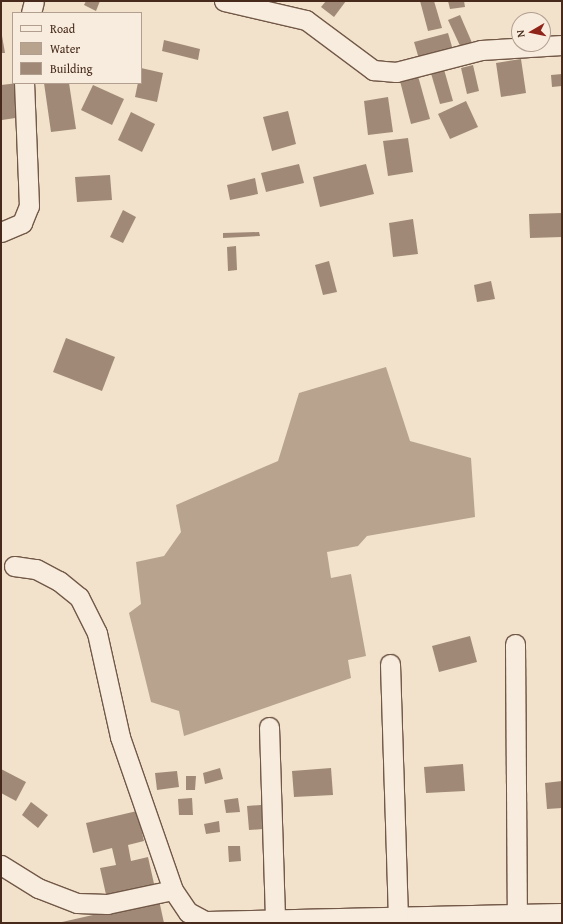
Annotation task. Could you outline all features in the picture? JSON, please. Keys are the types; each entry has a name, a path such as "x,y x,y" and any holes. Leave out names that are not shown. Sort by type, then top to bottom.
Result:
{"street":[{"path":"32,12 34,1"},
{"path":"224,1 306,20 372,70 396,72 481,50 562,45"},
{"path":"1,232 22,223 29,206 24,84"},
{"path":"14,566 36,569 59,581 79,597 97,633 112,711 173,890 188,912 206,921 562,913"},
{"path":"515,644 517,914"},
{"path":"390,664 398,917"},
{"path":"269,727 275,919"},
{"path":"1,865 38,888 77,903 107,904 173,890"}],"water":[{"path":"386,367 410,441 471,458 475,517 367,536 358,546 327,552 331,578 351,574 366,656 348,660 351,678 184,736 179,711 151,702 129,613 141,604 136,562 164,556 181,532 176,505 278,461 299,393"}],"building":[{"path":"86,1 100,1 96,11 84,5"},
{"path":"326,1 346,1 334,17 321,7"},
{"path":"420,1 434,1 442,28 428,31"},
{"path":"448,1 464,1 465,7 450,9"},
{"path":"460,15 473,45 462,50 448,20"},
{"path":"1,30 5,53 1,53"},
{"path":"448,33 453,50 419,59 414,42"},
{"path":"164,40 200,49 198,60 162,51"},
{"path":"521,59 526,93 501,97 496,63"},
{"path":"473,65 479,91 467,94 461,68"},
{"path":"443,66 453,101 440,104 430,70"},
{"path":"142,68 163,73 157,102 135,97 138,84 142,84"},
{"path":"562,74 562,86 552,87 551,75"},
{"path":"418,76 430,119 411,124 400,81"},
{"path":"18,84 22,117 2,120 1,85"},
{"path":"44,84 69,84 76,129 51,132"},
{"path":"93,85 124,99 112,125 81,110"},
{"path":"388,97 393,132 368,135 364,101"},
{"path":"466,101 478,127 450,139 438,114"},
{"path":"288,111 296,144 272,151 263,117"},
{"path":"131,112 155,124 142,152 118,140"},
{"path":"408,138 413,172 388,176 383,141"},
{"path":"299,164 304,183 266,192 261,173"},
{"path":"366,164 374,194 320,207 313,177"},
{"path":"110,175 112,200 77,202 75,177"},
{"path":"255,178 258,194 230,200 227,185"},
{"path":"123,210 136,217 123,243 110,237"},
{"path":"562,213 562,237 530,238 529,214"},
{"path":"413,219 418,254 393,257 389,223"},
{"path":"259,232 260,236 223,238 223,233"},
{"path":"236,246 237,270 228,271 227,247"},
{"path":"329,261 337,292 323,295 315,265"},
{"path":"491,281 495,299 477,302 474,285"},
{"path":"66,338 115,357 102,391 53,372"},
{"path":"470,636 477,662 439,672 432,646"},
{"path":"463,764 465,791 426,793 424,767"},
{"path":"220,768 223,779 205,784 203,773"},
{"path":"331,768 333,795 294,797 292,771"},
{"path":"1,769 26,782 16,801 1,793"},
{"path":"177,771 179,787 157,790 155,773"},
{"path":"186,776 196,776 195,790 186,790"},
{"path":"562,781 562,808 547,809 545,783"},
{"path":"192,798 193,815 179,815 178,799"},
{"path":"238,798 240,812 226,813 224,800"},
{"path":"31,802 48,815 38,828 22,815"},
{"path":"261,805 263,829 249,830 247,806"},
{"path":"137,811 144,841 128,845 131,861 148,857 155,888 107,899 100,868 116,865 112,848 93,853 86,823"},
{"path":"219,821 220,832 206,834 204,824"},
{"path":"228,846 240,846 241,861 229,862"},
{"path":"159,900 164,923 62,923 62,922"}]}
